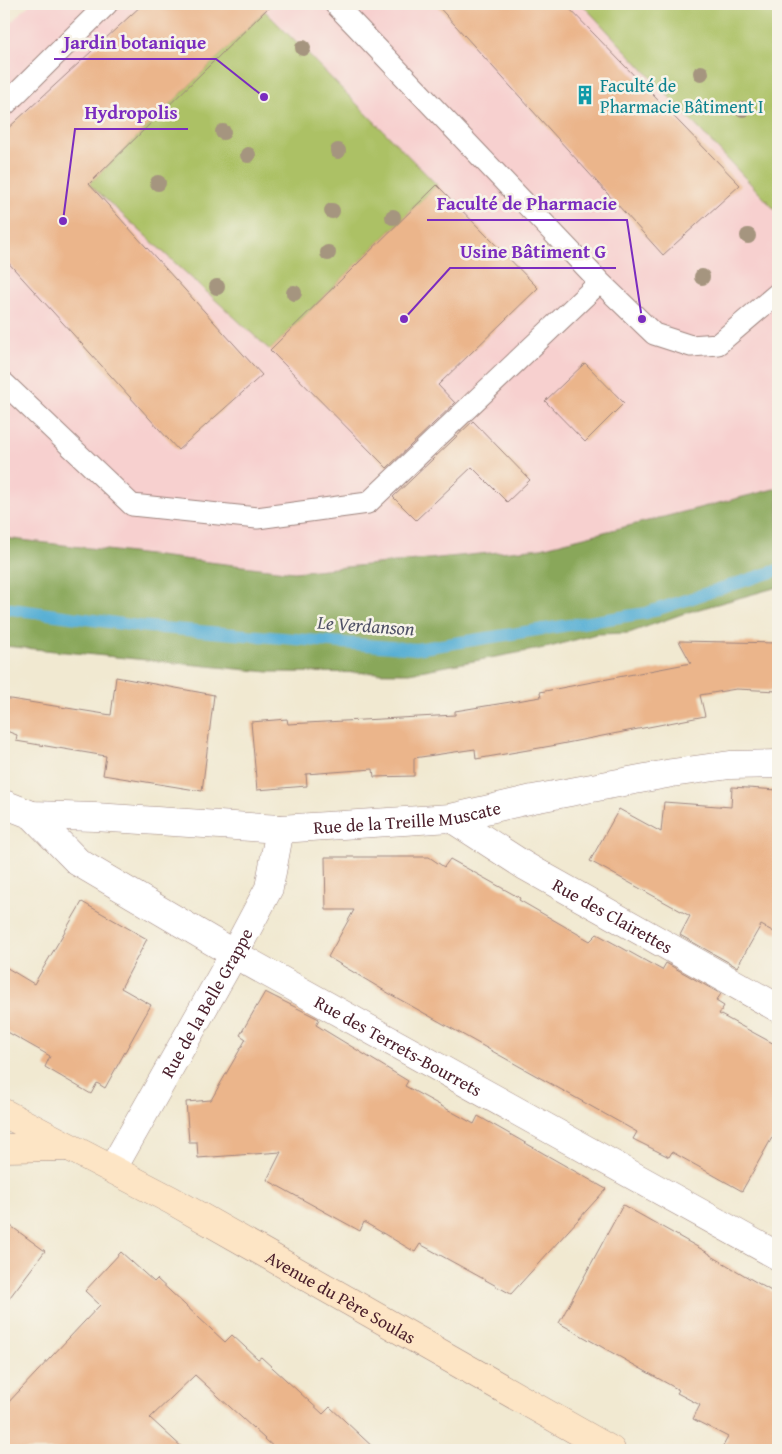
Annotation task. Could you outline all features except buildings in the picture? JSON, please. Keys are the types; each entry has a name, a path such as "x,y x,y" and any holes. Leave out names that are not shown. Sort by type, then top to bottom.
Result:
{"main road":[{"name":"Avenue du Père Soulas","path":"4,1113 68,1147 113,1168 611,1450"},
{"name":"Avenue du Père Soulas","path":"4,1148 68,1147"}],"street":[{"name":"Rue de la Treille Muscate","path":"32,815 95,817 280,829 451,818 533,799 672,773 730,765 778,764"},
{"path":"4,804 32,815"},
{"name":"Rue des Terrets-Bourrets","path":"32,815 78,862 234,954 778,1256"},
{"name":"Rue des Clairettes","path":"451,818 525,866 778,1008"},
{"name":"Rue de la Belle Grappe","path":"113,1168 135,1133 269,888 280,829"}],"lane":[{"path":"4,106 107,4"},
{"path":"335,4 600,282 654,334 691,346 718,344 778,293"},
{"path":"4,383 132,505 257,518 368,503 600,282"}],"shaded area":[{"path":"30,4 143,4 4,132 4,29"},
{"path":"258,4 436,4 663,255 740,185 565,4 582,4 778,213 778,488 541,548 294,572 4,538 4,258 178,450 262,375 89,184 265,10","holes":["437,186 537,288 371,452","585,363 624,403 585,442","473,421 530,480 506,502 472,467 417,520 393,497"]}],"green space":[{"path":"582,4 778,4 778,213"},
{"path":"265,11 437,185 270,350 89,184"},
{"path":"778,488 778,587 685,613 629,633 596,634 550,647 409,673 268,672 4,646 4,538 294,572 541,548"}],"waterway":[{"name":"Le Verdanson","path":"4,608 138,626 416,649 646,613 778,570"}],"place":[{"name":"Faculté de Pharmacie Bâtiment I","path":"585,95"},
{"name":"Jardin botanique","path":"264,97"},
{"name":"Hydropolis","path":"63,221"},
{"name":"Usine Bâtiment G","path":"404,319"},
{"name":"Faculté de Pharmacie","path":"642,319"}]}
